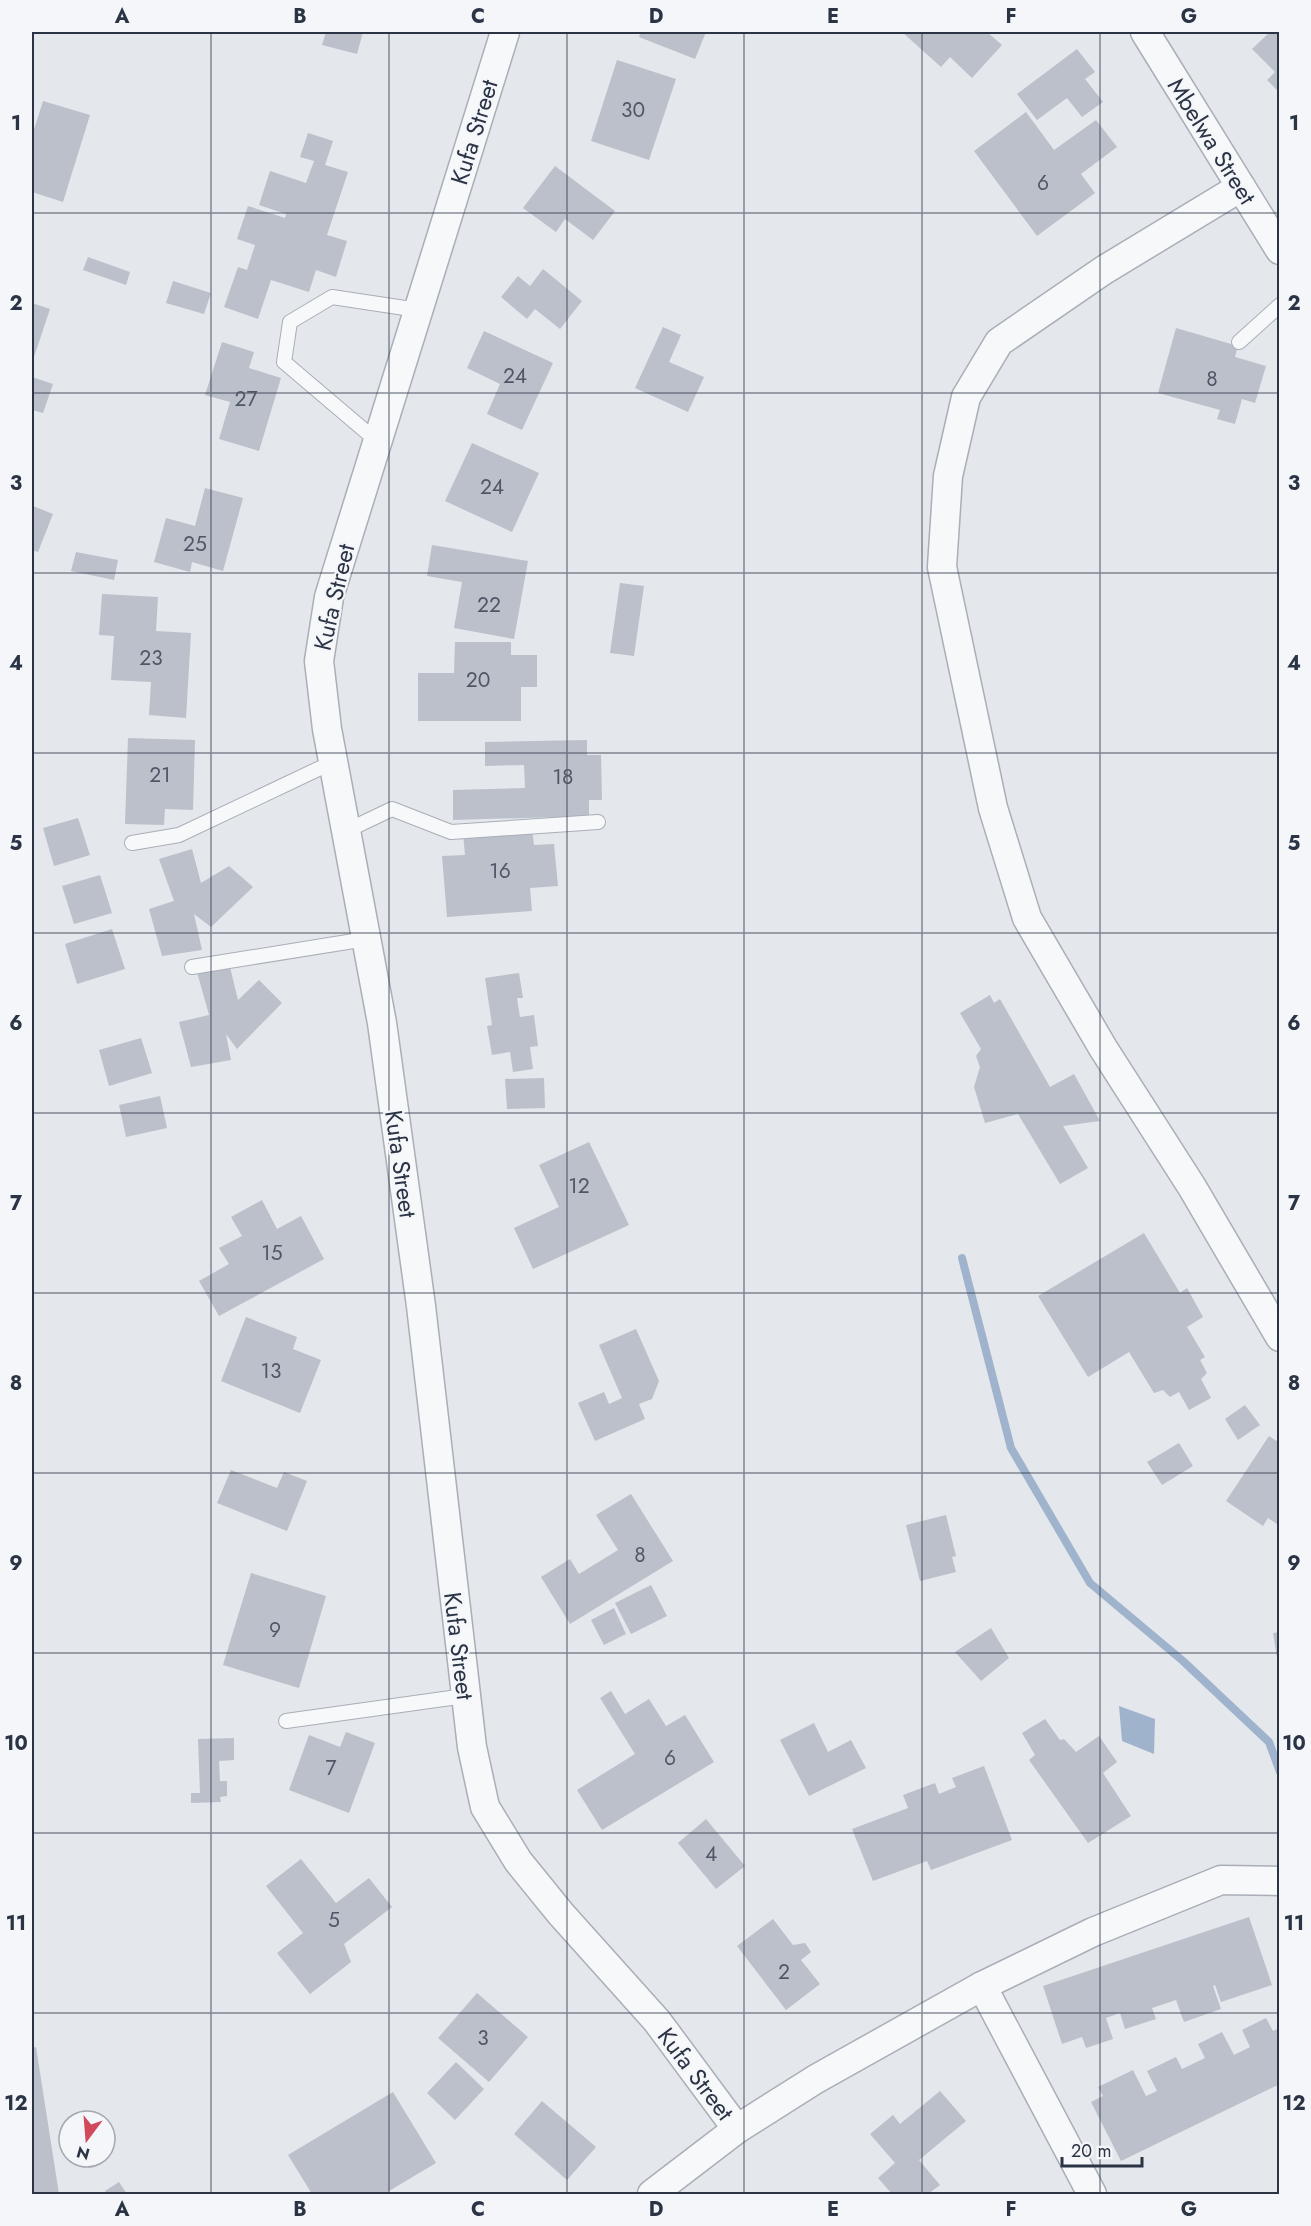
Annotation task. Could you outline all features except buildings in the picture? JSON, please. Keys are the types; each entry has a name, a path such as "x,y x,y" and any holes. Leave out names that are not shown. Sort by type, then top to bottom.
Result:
{"street":[{"name":"Kufa Street","path":"505,32 329,597 319,661 333,762 382,1023 421,1306 471,1747 485,1807 518,1861 561,1914 657,2021 737,2129 652,2194"},
{"name":"Mbelwa Street","path":"1145,32 1280,250"},
{"path":"1241,188 1104,270 999,342 966,397 948,476 942,567 993,808 1027,918 1104,1048 1192,1187 1280,1337"},
{"path":"737,2129 816,2079 982,1986 1093,1932 1221,1880 1280,1881"},
{"path":"982,1986 1092,2194"}],"lane":[{"path":"377,441 284,362 290,322 332,297 418,310"},
{"path":"1239,342 1280,305"},
{"path":"132,843 179,835 333,762"},
{"path":"346,831 392,809 451,832 598,822"},
{"path":"192,967 366,939"},
{"path":"286,1721 465,1696"}],"water":[{"path":"1119,1706 1155,1719 1154,1754 1122,1741"}],"waterway":[{"path":"962,1258 1011,1448 1090,1583 1183,1661 1269,1742 1280,1772"}]}
